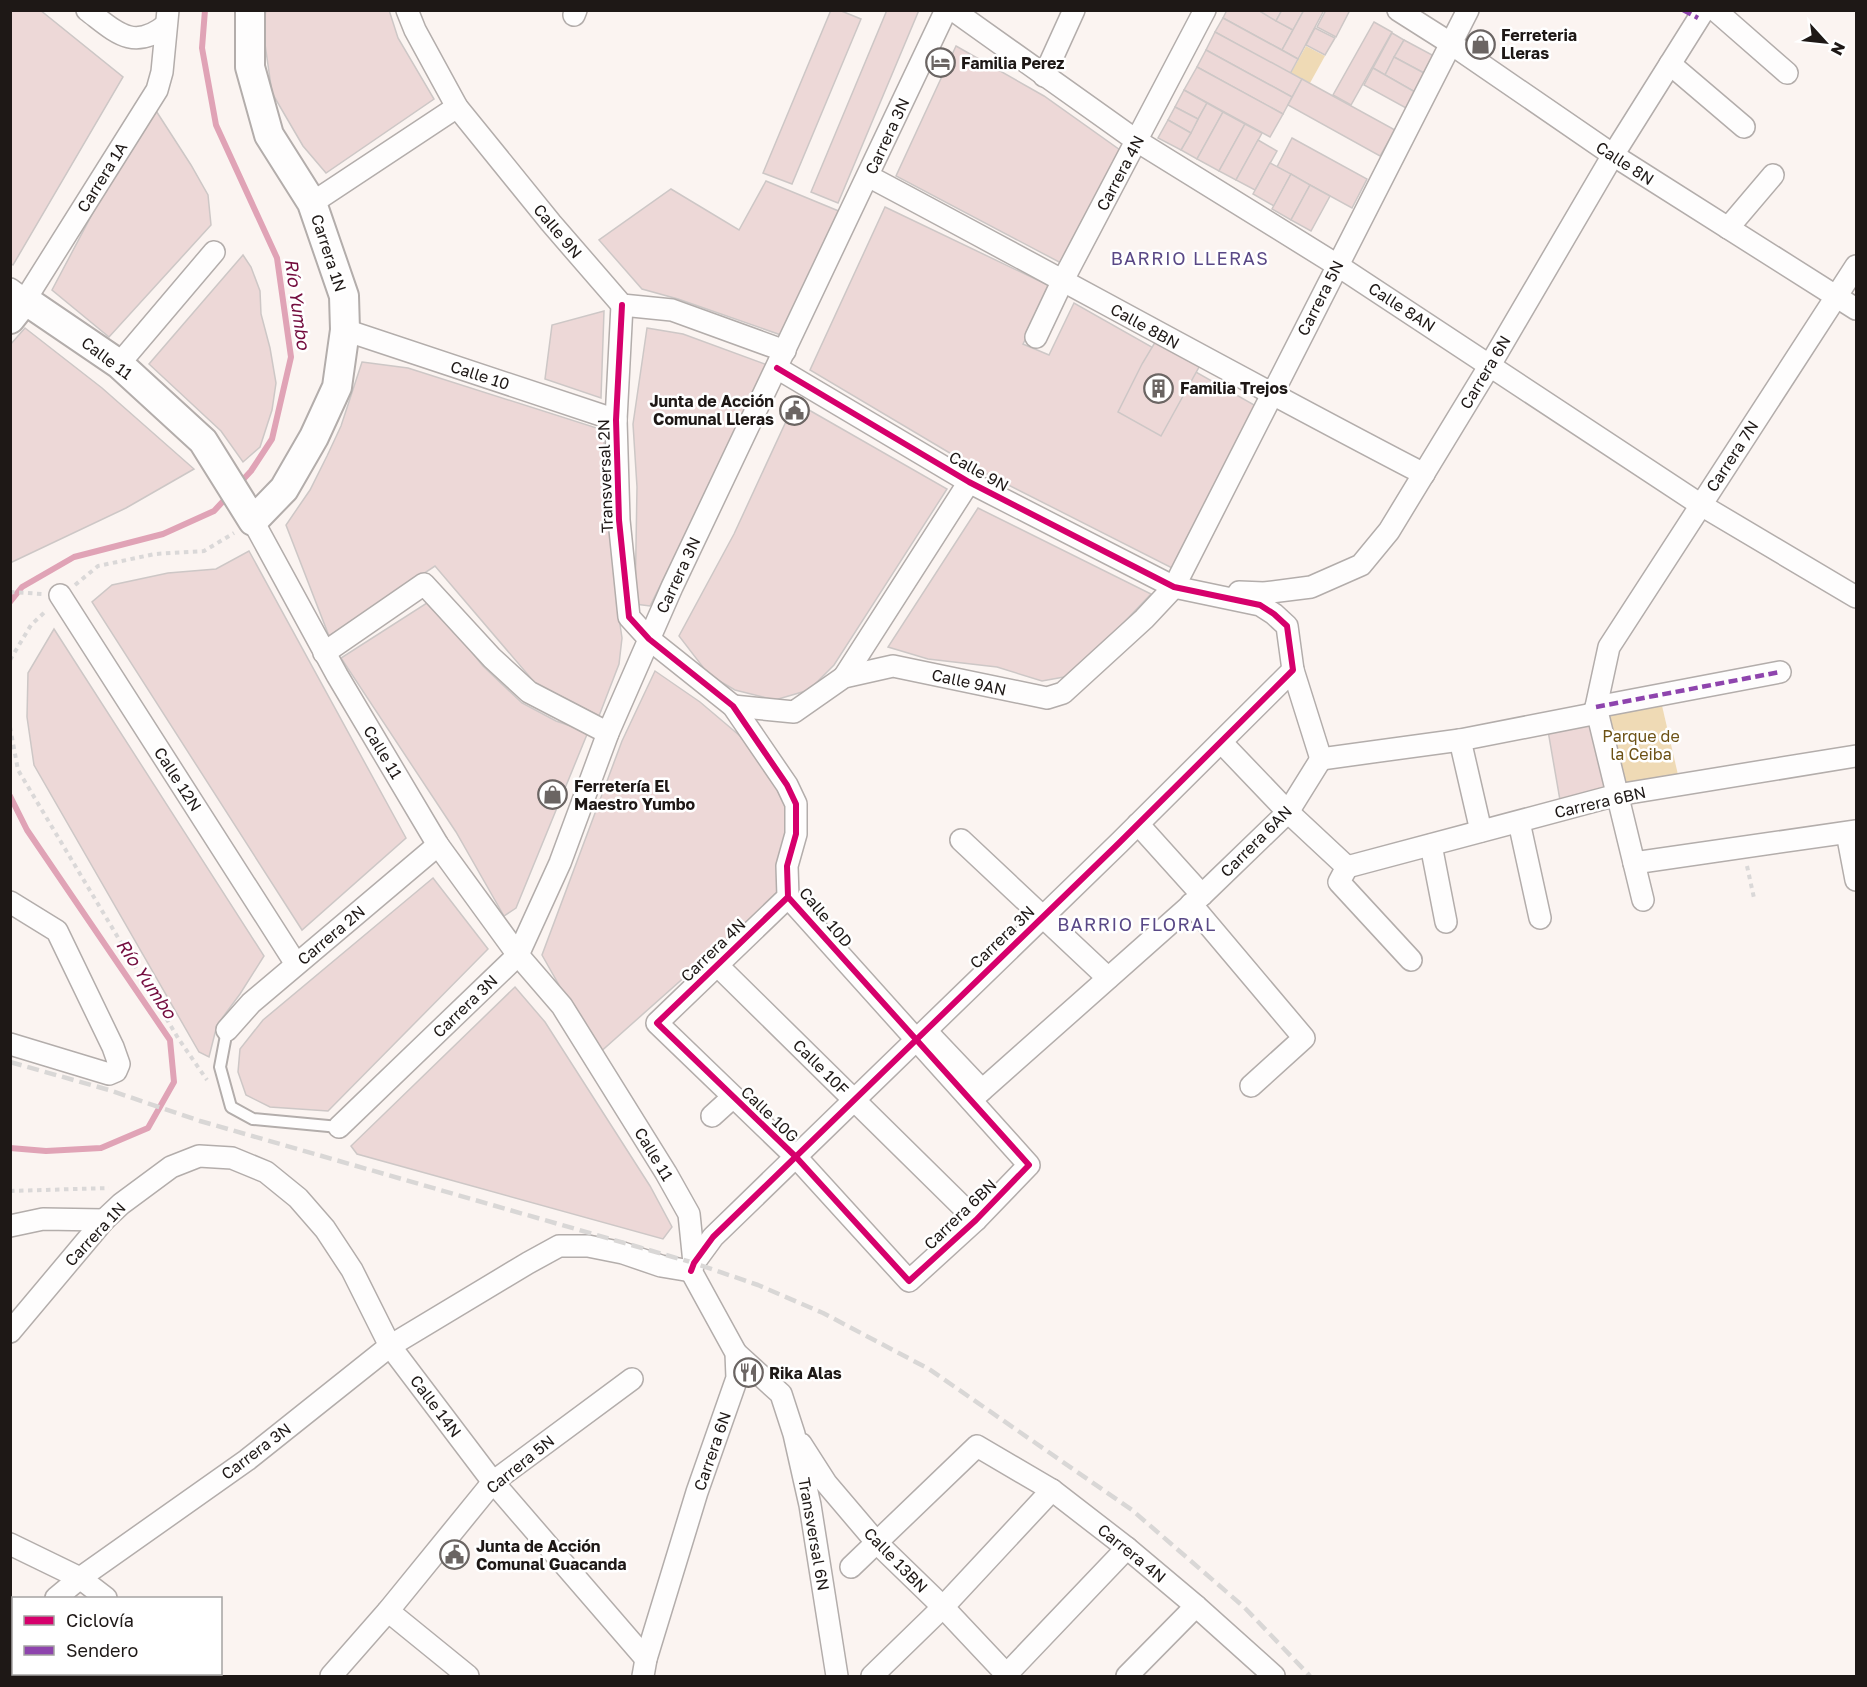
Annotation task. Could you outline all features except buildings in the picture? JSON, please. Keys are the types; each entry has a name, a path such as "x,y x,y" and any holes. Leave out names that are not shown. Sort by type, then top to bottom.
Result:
{"street":[{"path":"87,10 122,36 131,38 154,35 167,18"},
{"name":"Carrera 1N","path":"250,10 250,67 269,135 312,202 344,296 345,330 337,387 314,437 284,489 252,519"},
{"name":"Calle 9N","path":"407,10 415,30 457,106 551,223 621,305 672,310 781,359 969,482 1174,586"},
{"name":"Carrera 3N","path":"339,1127 518,955 560,862 608,733 649,639 946,10"},
{"name":"Calle 8AN","path":"953,10 1137,141 1337,265 1701,505 1857,597"},
{"path":"1044,76 1074,10"},
{"name":"Carrera 4N","path":"1036,337 1063,280 1205,10"},
{"name":"Calle 8N","path":"1398,10 1613,155 1857,309"},
{"name":"Carrera 5N","path":"1174,586 1468,10"},
{"path":"1700,12 1787,73"},
{"name":"Carrera 6N","path":"1174,586 1264,593 1311,587 1361,565 1389,531 1424,474 1700,12"},
{"name":"Carrera 1A","path":"15,303 157,90 162,72 167,18"},
{"path":"1670,64 1744,127"},
{"path":"312,202 457,106"},
{"path":"1728,228 1773,175"},
{"name":"Calle 8BN","path":"868,176 1271,395 1424,474"},
{"path":"119,364 214,252"},
{"name":"Carrera 7N","path":"1597,710 1609,647 1857,266"},
{"name":"Calle 11","path":"15,303 119,364 203,441 252,519 324,653 438,845 518,955 562,1006 666,1173 689,1214 693,1267"},
{"name":"Transversal 2N","path":"621,305 616,420 619,520 628,616 649,639"},
{"name":"Calle 10","path":"345,330 616,420"},
{"path":"844,676 969,482"},
{"path":"324,653 424,584 492,658 529,692 608,733"},
{"path":"1174,586 1260,605 1287,626 1293,660 1321,759 1460,740 1780,672"},
{"name":"Calle 9AN","path":"733,706 794,712 844,676 893,666 1047,698 1063,693 1144,620 1174,586"},
{"name":"Calle 12N","path":"60,596 296,964"},
{"name":"Calle 10D","path":"649,639 733,706 787,785 796,804 796,834 787,866 788,897 976,1095 1029,1165"},
{"name":"Carrera 3N","path":"58,1597 80,1578 247,1460 390,1346 559,1246 588,1246 623,1253 661,1266 693,1267 713,1237 1221,742 1293,660"},
{"path":"1597,710 1643,900"},
{"path":"1460,740 1480,831"},
{"path":"1221,742 1288,812 1347,867 1339,882 1411,960"},
{"name":"Carrera 6BN","path":"1347,867 1617,795 1857,756"},
{"name":"Carrera 6AN","path":"976,1095 1196,899 1288,812 1321,759"},
{"path":"1519,822 1540,918"},
{"path":"1138,824 1304,1038 1251,1086"},
{"path":"1634,863 1852,832 1857,880"},
{"path":"961,840 1108,978"},
{"name":"Carrera 2N","path":"227,1030 251,1003 438,845"},
{"path":"1431,845 1446,922"},
{"name":"Carrera 4N","path":"657,1023 788,897"},
{"path":"10,902 57,931 119,1064 116,1071 109,1074 10,1044"},
{"name":"Calle 10F","path":"717,965 976,1220"},
{"name":"Calle 10G","path":"657,1023 796,1157 909,1281"},
{"path":"712,1116 734,1097"},
{"name":"Carrera 1N","path":"10,1332 104,1220 148,1183 171,1167 199,1156 232,1158"},
{"name":"Calle 14N","path":"232,1158 266,1172 298,1198 325,1229 352,1270 390,1346 493,1482 645,1668"},
{"name":"Carrera 6BN","path":"909,1281 976,1220 1029,1165"},
{"path":"10,1226 43,1219 104,1220"},
{"path":"693,1267 736,1353"},
{"name":"Carrera 6N","path":"645,1668 697,1492 737,1378 736,1353"},
{"name":"Transversal 6N","path":"736,1353 781,1395 794,1434 810,1505 837,1677"},
{"name":"Carrera 5N","path":"332,1677 493,1482 632,1379"},
{"name":"Calle 13BN","path":"794,1434 826,1483 877,1544 942,1607 1006,1676"},
{"name":"Carrera 4N","path":"877,1544 977,1446 1052,1490 1127,1548 1196,1606 1264,1673"},
{"path":"872,1677 942,1607 1052,1490"},
{"path":"10,1544 80,1578 104,1597"},
{"path":"851,1567 877,1544"},
{"path":"1006,1676 1127,1548"},
{"path":"1127,1677 1196,1606"},
{"path":"388,1611 468,1677"}],"lane":[{"path":"227,1030 220,1067 231,1107 253,1119 339,1127"}],"path":[{"path":"11,659 31,625 60,596 98,566 155,554 204,551 252,519"},
{"path":"10,592 60,596"},
{"path":"10,727 18,770 178,1038 205,1077 231,1107"},
{"path":"1743,848 1754,898"},
{"path":"10,1191 128,1189 148,1183"}],"green space":[{"path":"1306,46 1325,56 1310,83 1291,73"},
{"name":"Parque de la Ceiba","path":"1660,697 1679,779 1621,789 1603,711"}],"waterway":[{"name":"Río Yumbo","path":"205,10 202,48 216,125 277,258 291,357 272,439 251,471 238,485"},
{"name":"Río Yumbo","path":"10,602 22,587 74,557 163,534 214,511 227,497"},
{"name":"Río Yumbo","path":"10,796 27,830 170,1040 174,1082 148,1128 101,1148 46,1151 10,1148"}],"railway":[{"path":"10,1062 109,1090 200,1121 694,1263 758,1285 823,1313 929,1369 1132,1510 1244,1607 1310,1676"}],"marked path":[{"path":"1683,10 1698,18"},
{"path":"1596,707 1780,672"}],"cycle path":[{"path":"622,305 616,420 619,520 629,617 649,639 733,706 787,785 796,804 796,834 787,866 788,897 1029,1165 976,1220 909,1281 796,1157 657,1023 788,897"},
{"path":"691,1271 694,1263 713,1237 1119,843 1293,670 1287,626 1260,605 1174,587 969,482 777,368"}],"place":[{"name":"Ferreteria Lleras","path":"1480,44"},
{"name":"Familia Perez","path":"940,63"},
{"name":"Familia Trejos","path":"1159,388"},
{"name":"Junta de Acción Comunal Lleras","path":"795,410"},
{"name":"Ferretería El Maestro Yumbo","path":"553,795"},
{"name":"Rika Alas","path":"748,1373"},
{"name":"Junta de Acción Comunal Guacanda","path":"455,1555"}],"district":[{"name":"BARRIO LLERAS","path":"1190,259"},
{"name":"BARRIO FLORAL","path":"1137,925"}]}
